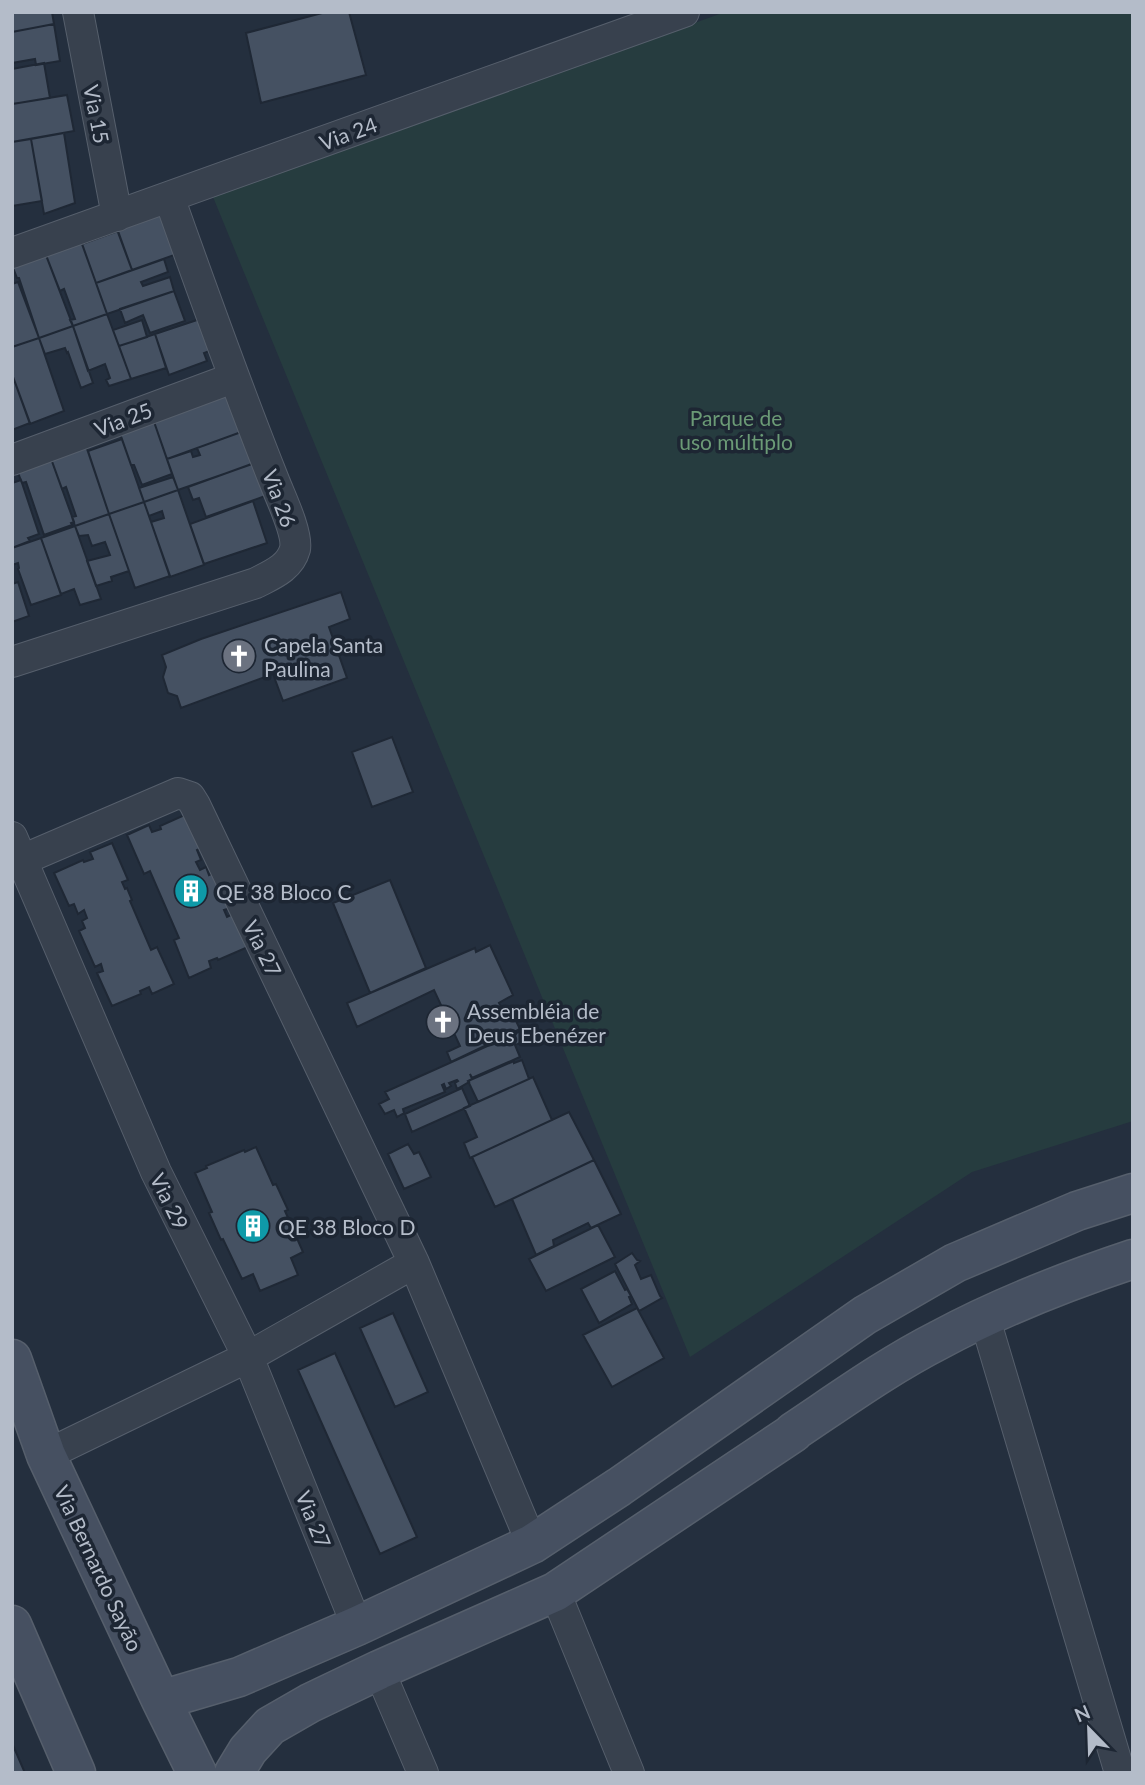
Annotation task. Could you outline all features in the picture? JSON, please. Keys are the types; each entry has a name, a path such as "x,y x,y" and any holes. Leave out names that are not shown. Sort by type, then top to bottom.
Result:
{"street":[{"name":"Via 15","path":"78,12 117,216"},
{"name":"Via 24","path":"12,253 647,19 684,12"},
{"name":"Via 26","path":"12,662 256,583 284,568 295,550 287,512 233,378 169,197"},
{"name":"Via 25","path":"12,460 233,378"},
{"name":"Via 27","path":"17,849 178,793 190,797 414,1263 532,1544"},
{"name":"Via 29","path":"17,849 156,1172 248,1357"},
{"path":"161,1700 239,1677 357,1626 532,1544 619,1487 865,1315 955,1262 1076,1211 1133,1193"},
{"path":"234,1773 248,1750 270,1726 310,1703 379,1670 555,1592 893,1366 936,1341 984,1316 1133,1259"},
{"path":"33,1439 248,1357 414,1263"},
{"path":"984,1316 1124,1767"},
{"name":"Via 27","path":"248,1357 357,1626"},
{"name":"Via Bernardo Sayão","path":"12,1360 33,1439 197,1773"},
{"path":"759,1389 771,1414 793,1432"},
{"path":"719,1416 743,1445 751,1462"},
{"path":"555,1592 629,1773"},
{"path":"12,1625 76,1773"},
{"path":"379,1670 423,1773"}],"green space":[{"name":"Parque de uso múltiplo","path":"725,12 1133,12 1133,1121 972,1172 690,1357 213,197"}],"building":[{"path":"12,12 52,12 54,24 12,32"},
{"path":"326,12 349,12 366,75 261,103 246,33"},
{"path":"54,24 60,61 36,65 35,59 12,63 12,32"},
{"path":"44,63 50,98 12,104 12,69"},
{"path":"67,95 74,131 12,142 12,104"},
{"path":"64,133 75,203 44,214 31,139"},
{"path":"31,139 42,201 12,206 12,142"},
{"path":"163,214 177,254 132,270 116,227"},
{"path":"118,231 132,270 96,283 82,244"},
{"path":"80,238 107,314 73,326 70,320 75,319 64,289 60,291 44,250"},
{"path":"44,250 73,326 39,338 12,265"},
{"path":"164,259 168,272 141,282 143,286 170,277 174,291 107,314 96,283"},
{"path":"18,282 39,338 12,347 12,284"},
{"path":"174,291 185,321 150,333 143,315 125,323 120,309"},
{"path":"107,314 131,379 109,386 106,380 110,378 105,364 88,371 73,326"},
{"path":"206,317 217,348 204,353 207,361 169,375 155,334"},
{"path":"142,320 147,337 119,346 113,330"},
{"path":"73,326 93,383 81,388 65,348 45,354 39,338"},
{"path":"155,334 166,368 131,379 119,346"},
{"path":"39,338 64,411 30,424 12,374 12,347"},
{"path":"12,374 30,423 12,430"},
{"path":"217,393 234,399 244,431 167,459 152,416"},
{"path":"152,416 172,474 142,485 134,465 131,465 118,428"},
{"path":"244,431 258,462 178,490 167,459 191,451 193,457 200,455 197,448"},
{"path":"122,439 144,502 109,514 88,451"},
{"path":"84,440 109,514 75,526 72,517 76,516 66,487 62,489 49,453"},
{"path":"49,453 74,522 44,535 26,482 22,483 15,465"},
{"path":"257,462 268,495 206,517 199,498 193,500 188,487"},
{"path":"173,477 178,490 144,502 139,488"},
{"path":"21,480 39,534 12,548 12,483"},
{"path":"178,490 204,565 170,577 151,522 164,518 162,511 149,516 144,502"},
{"path":"253,501 267,543 204,564 190,524"},
{"path":"144,502 170,576 135,588 109,514"},
{"path":"109,514 129,571 96,586 87,561 110,555 105,542 92,546 88,535 79,536 75,526"},
{"path":"75,526 101,599 80,605 74,589 61,594 41,538"},
{"path":"41,538 61,595 31,605 18,563 12,565 12,548"},
{"path":"18,582 29,616 12,622 12,584"},
{"path":"341,592 350,619 329,627 347,678 283,701 273,674 181,708 177,696 168,693 163,677 166,667 162,655 201,639"},
{"path":"392,737 413,792 372,807 352,752"},
{"name":"QE 38 Bloco C","path":"189,813 204,847 197,850 201,860 196,862 200,870 206,867 209,875 215,872 231,908 224,910 227,917 233,914 248,947 209,961 211,968 189,978 174,940 179,938 150,871 144,874 127,835 149,825 152,832 161,829 160,826"},
{"path":"112,843 128,880 122,882 125,889 127,888 151,950 157,947 174,984 152,994 149,987 140,991 141,994 112,1006 97,973 103,971 101,964 95,967 79,931 85,928 82,921 87,918 84,910 78,914 74,904 69,906 54,873 83,860 93,859 90,852"},
{"path":"390,880 426,968 370,993 333,903"},
{"path":"490,945 513,995 499,1003 505,1014 511,1011 520,1029 451,1062 447,1052 460,1046 434,990 357,1027 347,1003 475,948 476,952"},
{"path":"523,1030 528,1040 515,1045 520,1057 472,1078 470,1074 472,1079 457,1089 457,1080 449,1083 451,1086 446,1089 444,1084 442,1085 445,1092 403,1109 404,1113 397,1117 394,1110 385,1114 379,1104 389,1099 385,1092"},
{"path":"522,1060 529,1079 478,1102 468,1081"},
{"path":"533,1077 552,1120 470,1158 464,1143 477,1137 464,1108"},
{"path":"462,1088 470,1106 412,1132 405,1114"},
{"path":"569,1112 594,1160 495,1207 472,1157"},
{"path":"408,1144 414,1154 419,1152 431,1177 404,1189 388,1154"},
{"name":"QE 38 Bloco D","path":"256,1147 288,1210 285,1211 303,1252 291,1258 298,1275 260,1291 253,1274 242,1279 209,1213 212,1212 195,1173 207,1168 206,1166"},
{"path":"594,1160 621,1214 591,1228 588,1223 553,1240 554,1246 536,1255 512,1199"},
{"path":"598,1225 615,1257 546,1291 529,1259"},
{"path":"632,1253 640,1261 635,1265 641,1279 651,1275 662,1298 639,1311 615,1264"},
{"path":"615,1271 631,1296 629,1297 632,1304 599,1323 581,1289"},
{"path":"637,1308 664,1358 612,1387 583,1335"},
{"path":"393,1313 428,1392 395,1407 360,1328"},
{"path":"335,1353 417,1537 380,1554 298,1370"},
{"path":"12,1743 25,1773 12,1773"}],"place":[{"name":"Capela Santa Paulina","path":"239,656"},
{"name":"QE 38 Bloco C","path":"191,891"},
{"name":"Assembléia de Deus Ebenézer","path":"443,1022"},
{"name":"QE 38 Bloco D","path":"253,1226"}]}
